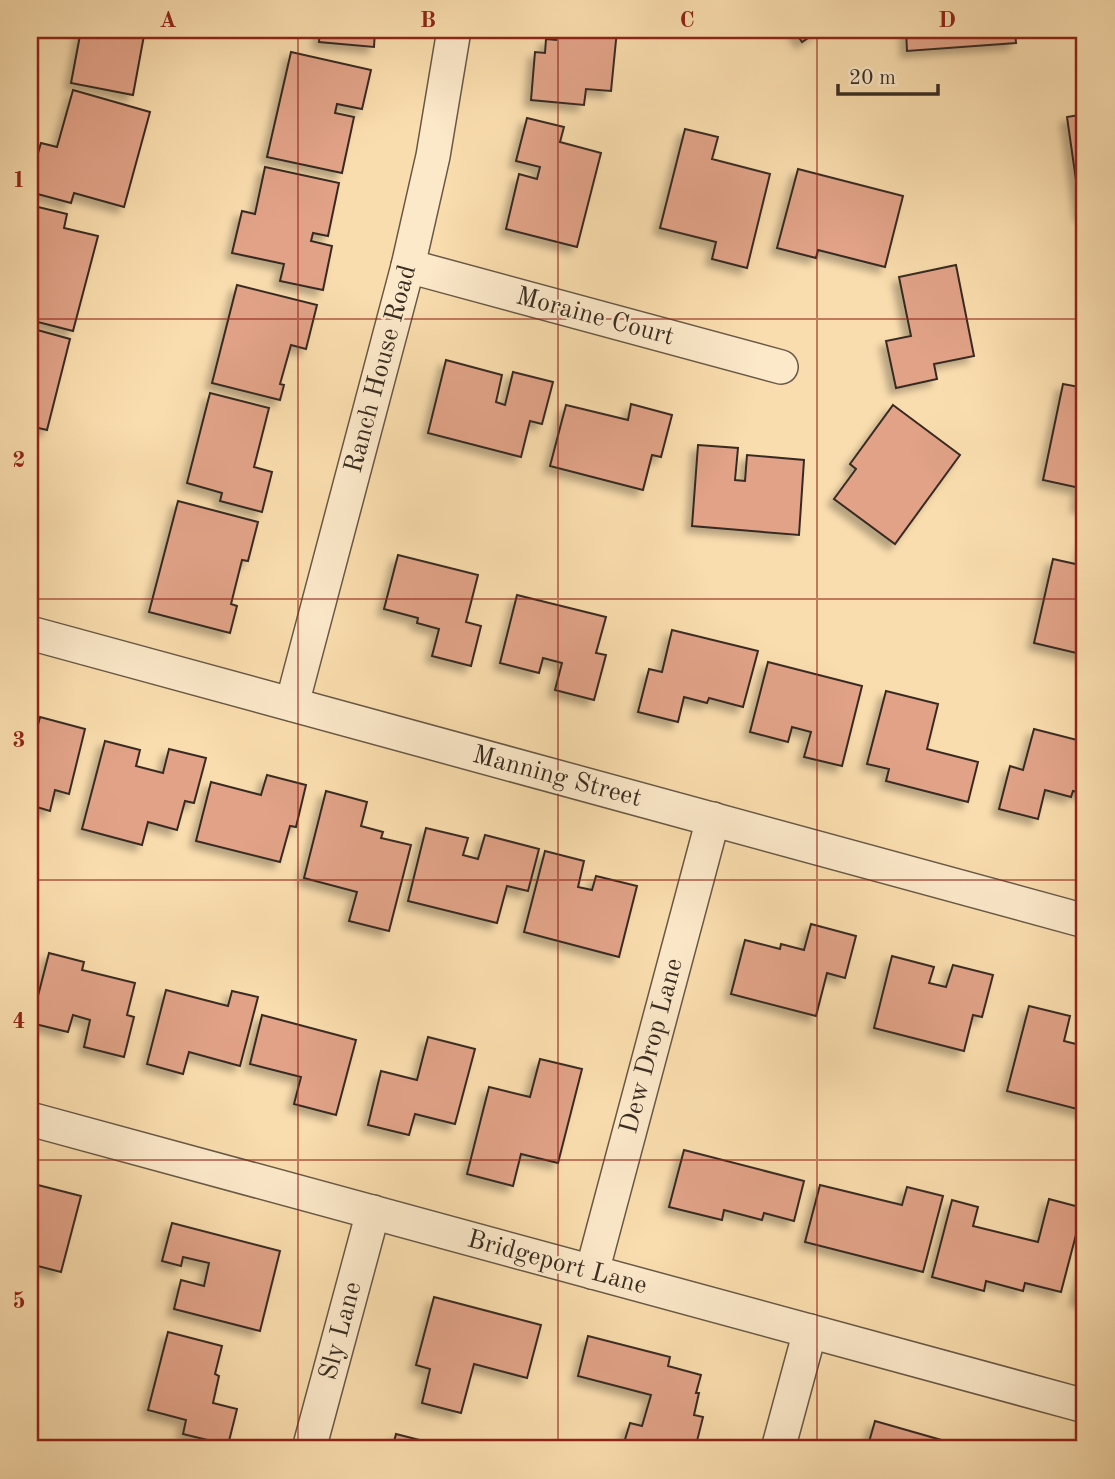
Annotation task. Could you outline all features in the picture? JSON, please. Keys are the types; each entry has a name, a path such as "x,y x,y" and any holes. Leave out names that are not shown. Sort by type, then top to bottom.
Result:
{"street":[{"name":"Ranch House Road","path":"292,704 408,266 433,156 454,30"},
{"name":"Moraine Court","path":"408,266 781,368"},
{"name":"Manning Street","path":"30,633 1085,921"},
{"name":"Dew Drop Lane","path":"592,1272 713,819"},
{"name":"Bridgeport Lane","path":"30,1119 1085,1406"},
{"name":"Sly Lane","path":"309,1449 373,1212"},
{"path":"778,1449 810,1331"}],"building":[{"path":"81,30 145,30 133,95 71,83"},
{"path":"320,30 375,30 374,47 319,42"},
{"path":"557,30 617,30 611,91 586,89 584,105 531,100 535,52 545,53 546,39 556,40"},
{"path":"794,30 820,30 802,42"},
{"path":"906,30 1015,30 1016,43 907,51"},
{"path":"291,52 371,70 362,109 337,104 335,113 354,117 342,173 267,157"},
{"path":"73,90 150,112 124,207 74,193 71,203 30,192 30,180 41,143 57,147"},
{"path":"1085,114 1085,215 1081,215 1067,117"},
{"path":"527,118 564,127 560,142 601,153 577,247 506,229 519,174 537,179 540,167 516,161"},
{"path":"685,129 718,137 712,159 770,174 747,268 712,259 716,242 660,228"},
{"path":"265,167 339,183 328,236 313,233 311,241 332,246 323,290 280,281 284,264 232,253 242,211 255,214"},
{"path":"798,169 903,196 885,267 818,250 816,258 777,248"},
{"path":"30,205 67,214 64,228 98,236 73,331 30,320"},
{"path":"956,265 974,356 934,364 937,379 896,388 886,341 911,336 899,277"},
{"path":"237,285 317,305 306,349 291,345 280,384 284,385 280,400 212,383"},
{"path":"30,328 70,339 47,430 30,426"},
{"path":"446,360 502,375 496,402 505,405 513,372 553,382 542,424 530,421 521,457 428,433"},
{"path":"1063,384 1085,388 1085,507 1077,506 1080,488 1043,480"},
{"path":"210,393 269,408 254,467 272,472 262,512 220,501 222,493 187,483"},
{"path":"631,404 672,415 661,457 652,455 643,490 550,466 566,405 628,420"},
{"path":"893,405 960,455 895,544 834,499 856,469 850,464"},
{"path":"698,445 738,448 735,480 745,481 747,455 804,460 799,535 692,526"},
{"path":"178,501 258,522 248,561 242,560 231,604 237,606 230,633 149,612"},
{"path":"1085,540 1085,655 1034,643 1053,559 1080,565"},
{"path":"398,555 478,575 466,622 481,626 471,666 432,656 439,629 417,623 418,618 384,609"},
{"path":"517,595 606,617 596,653 606,655 594,700 555,690 562,663 543,658 539,673 500,663"},
{"path":"672,630 758,651 743,707 709,698 707,703 684,697 678,722 638,712 649,669 662,672"},
{"path":"768,662 862,686 842,766 804,757 811,732 792,727 788,742 750,732"},
{"path":"886,691 938,704 927,749 978,762 968,802 886,781 889,769 867,764"},
{"path":"40,717 85,729 69,794 55,790 50,811 30,805 30,744 33,744"},
{"path":"1034,729 1085,742 1085,794 1073,791 1071,797 1045,790 1038,819 999,809 1010,766 1023,770"},
{"path":"105,741 140,750 136,766 163,773 169,749 206,758 194,803 185,801 177,830 148,822 142,845 82,829"},
{"path":"267,775 306,785 296,827 290,826 280,862 196,841 211,782 261,795"},
{"path":"326,791 367,802 361,826 383,832 381,838 411,845 389,931 349,921 357,892 304,878"},
{"path":"426,828 468,838 463,855 478,859 485,835 539,849 528,891 507,886 497,923 408,901"},
{"path":"545,851 584,861 578,887 592,890 596,876 637,886 619,957 524,932"},
{"path":"811,924 856,936 845,978 827,973 816,1016 731,994 745,940 780,949 781,944 804,950"},
{"path":"49,953 84,962 82,970 135,983 127,1015 134,1017 124,1057 84,1047 90,1020 73,1015 68,1032 31,1023"},
{"path":"892,956 934,967 929,983 946,987 953,965 993,975 982,1017 973,1015 964,1051 874,1028"},
{"path":"166,990 228,1006 232,991 258,997 240,1066 189,1052 183,1074 147,1064"},
{"path":"1029,1006 1070,1016 1064,1041 1080,1045 1079,1051 1085,1053 1085,1111 1007,1091"},
{"path":"262,1015 356,1040 336,1115 294,1104 301,1077 250,1064"},
{"path":"428,1037 475,1049 455,1124 415,1114 409,1135 368,1125 381,1071 417,1080"},
{"path":"540,1059 582,1069 558,1163 521,1154 513,1186 467,1174 489,1087 530,1097"},
{"path":"684,1150 804,1181 794,1221 764,1213 762,1220 724,1210 722,1220 669,1207"},
{"path":"30,1183 81,1196 61,1272 30,1264"},
{"path":"820,1185 902,1205 907,1187 943,1196 923,1272 805,1242"},
{"path":"1049,1199 1083,1208 1061,1292 1025,1283 1023,1291 986,1281 984,1291 932,1277 952,1200 978,1207 973,1226 1038,1242"},
{"path":"172,1223 280,1251 260,1331 174,1309 181,1280 204,1286 209,1263 183,1257 181,1266 162,1261"},
{"path":"1085,1263 1085,1302 1076,1299"},
{"path":"434,1297 541,1325 527,1378 474,1364 461,1413 422,1403 430,1369 416,1365"},
{"path":"168,1332 222,1346 215,1374 219,1376 213,1403 237,1409 228,1445 183,1434 186,1420 148,1410"},
{"path":"588,1336 670,1357 668,1366 701,1375 694,1415 703,1417 695,1449 635,1449 623,1446 630,1423 642,1426 651,1395 578,1376"},
{"path":"875,1421 973,1449 867,1449"},
{"path":"396,1434 455,1449 392,1449"}]}
